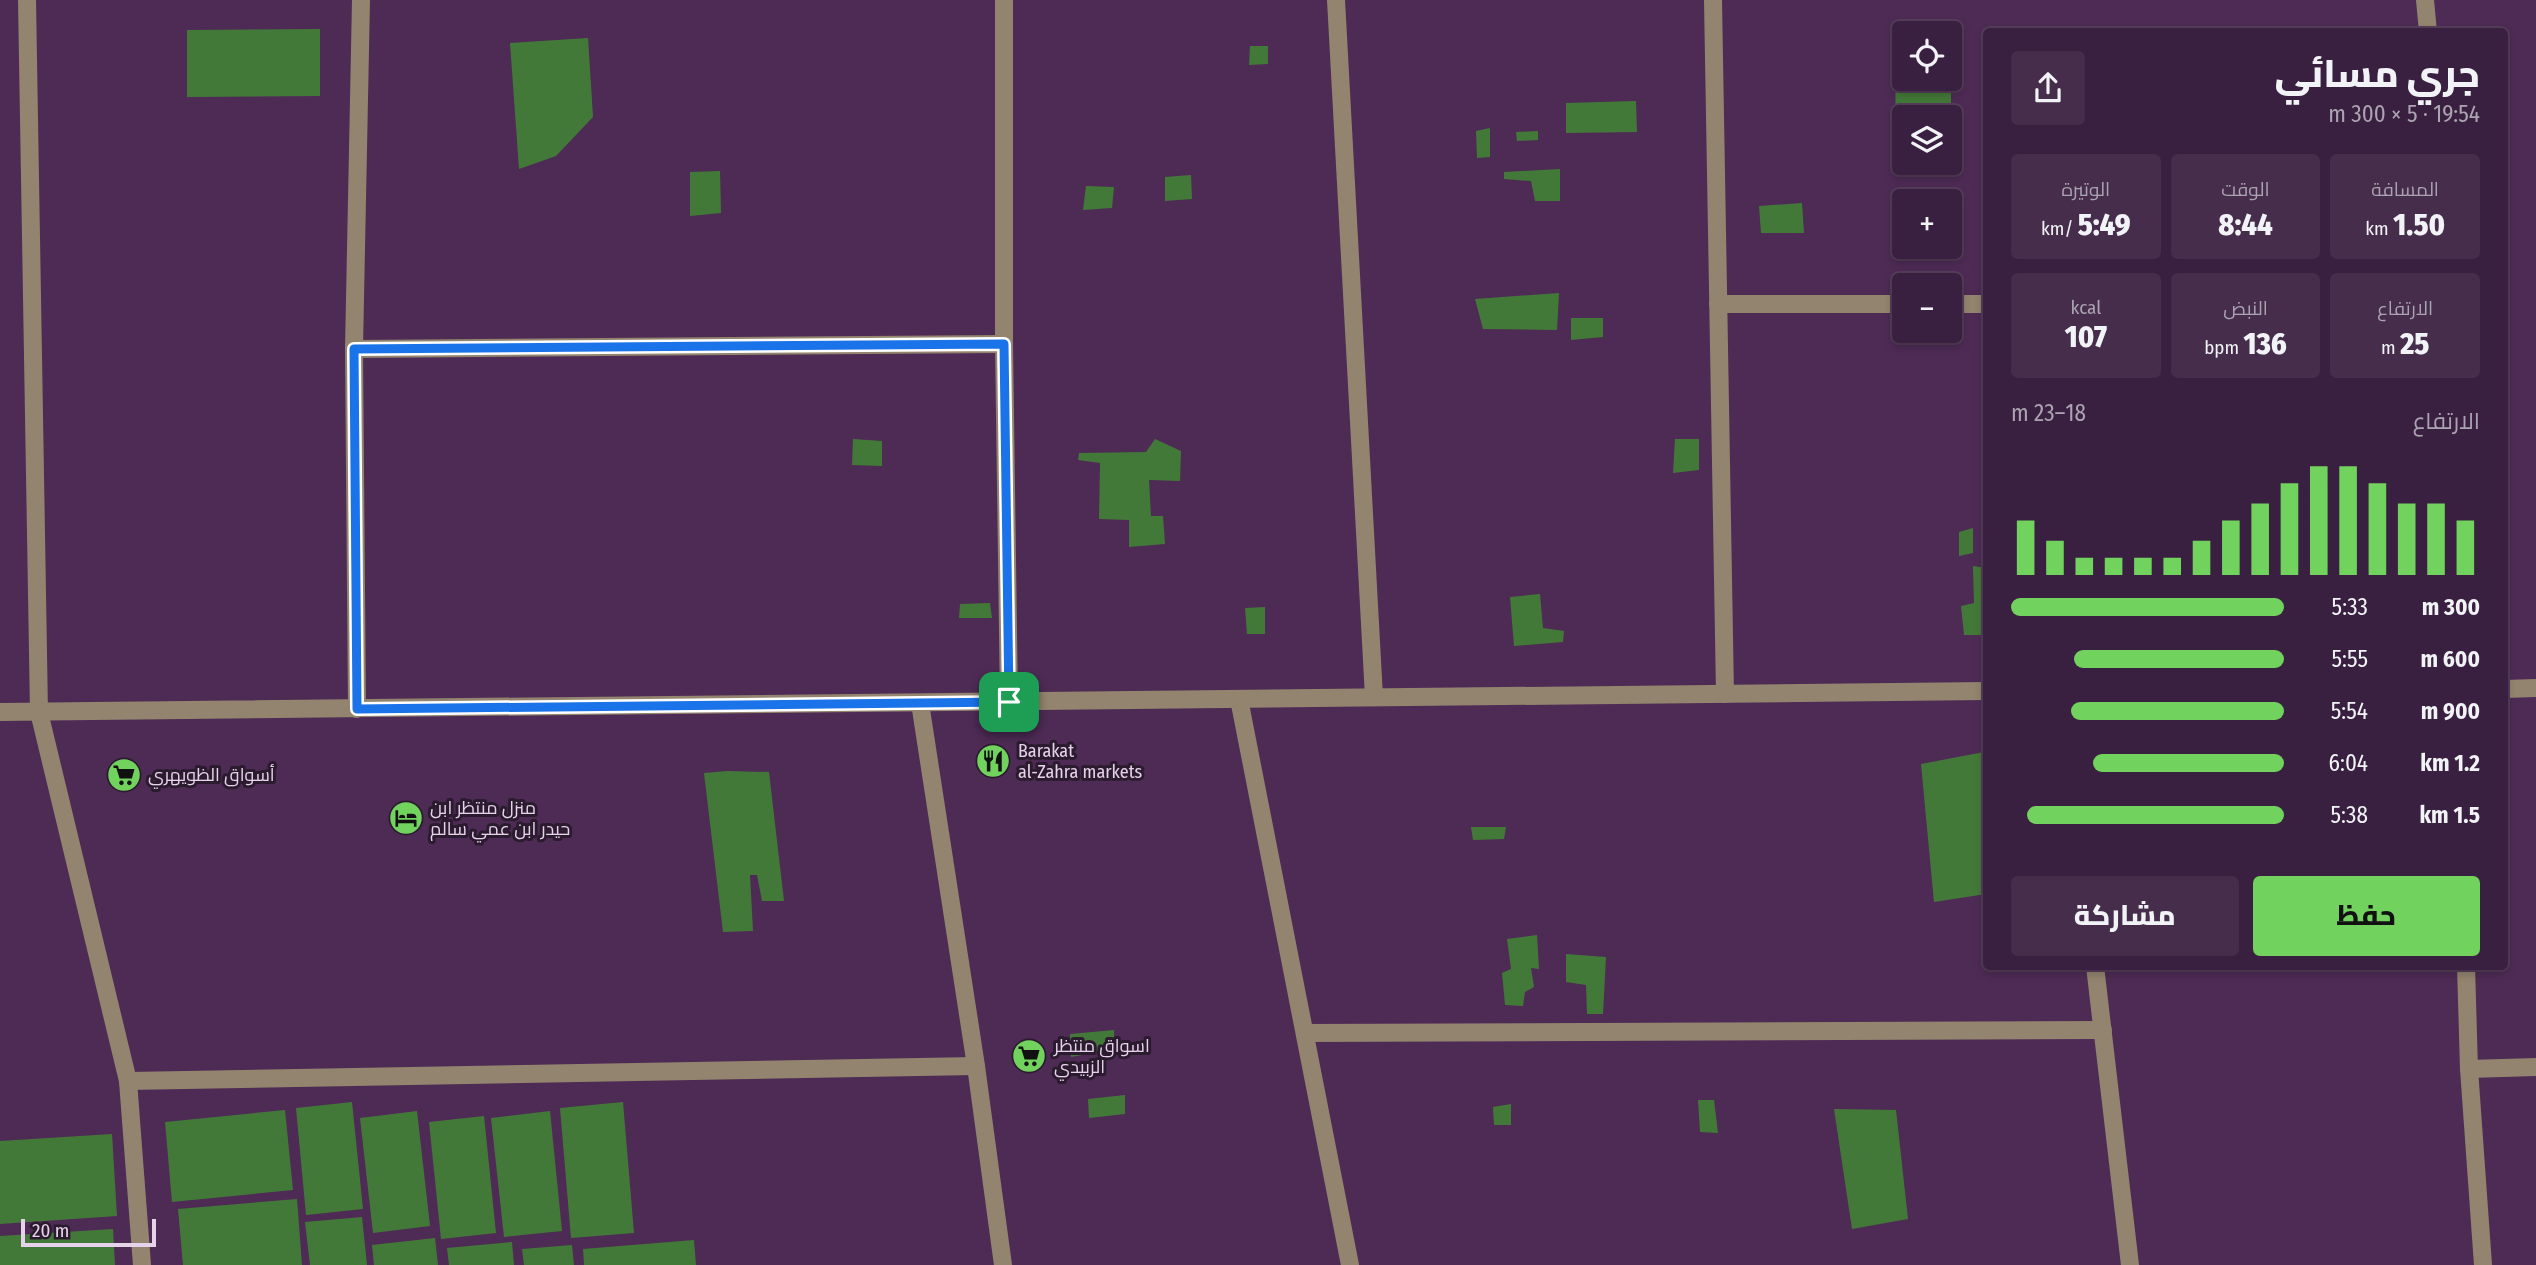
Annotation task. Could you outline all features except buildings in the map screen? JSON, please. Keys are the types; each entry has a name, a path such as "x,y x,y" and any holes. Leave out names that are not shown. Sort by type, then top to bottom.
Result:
{"street":[{"path":"27,0 39,712 128,1081 142,1265"},
{"path":"357,709 354,349 361,0"},
{"path":"1004,0 1004,344 1009,702"},
{"path":"1336,0 1374,697"},
{"path":"1713,0 1725,694"},
{"path":"2425,0 2428,28"},
{"path":"1718,304 1892,304"},
{"path":"1962,304 1983,304"},
{"path":"354,349 1004,344"},
{"path":"2508,689 2536,688"},
{"path":"0,712 1983,691"},
{"path":"1239,699 1350,1265"},
{"path":"920,703 976,1066 1003,1265"},
{"path":"2096,970 2130,1265"},
{"path":"2466,970 2469,1069 2483,1265"},
{"path":"1306,1033 2103,1030"},
{"path":"128,1081 976,1066"},
{"path":"2469,1069 2536,1068"}],"place":[{"name":"Barakat al-Zahra markets","path":"993,761"},
{"name":"أسواق الظويهري","path":"124,775"},
{"name":"منزل منتظر ابن حيدر ابن عمي سالم","path":"406,818"},
{"name":"اسواق منتظر الزبيدي","path":"1029,1056"}],"route":[{"path":"1004,344 1009,702 357,709 354,349 1004,344"}]}
